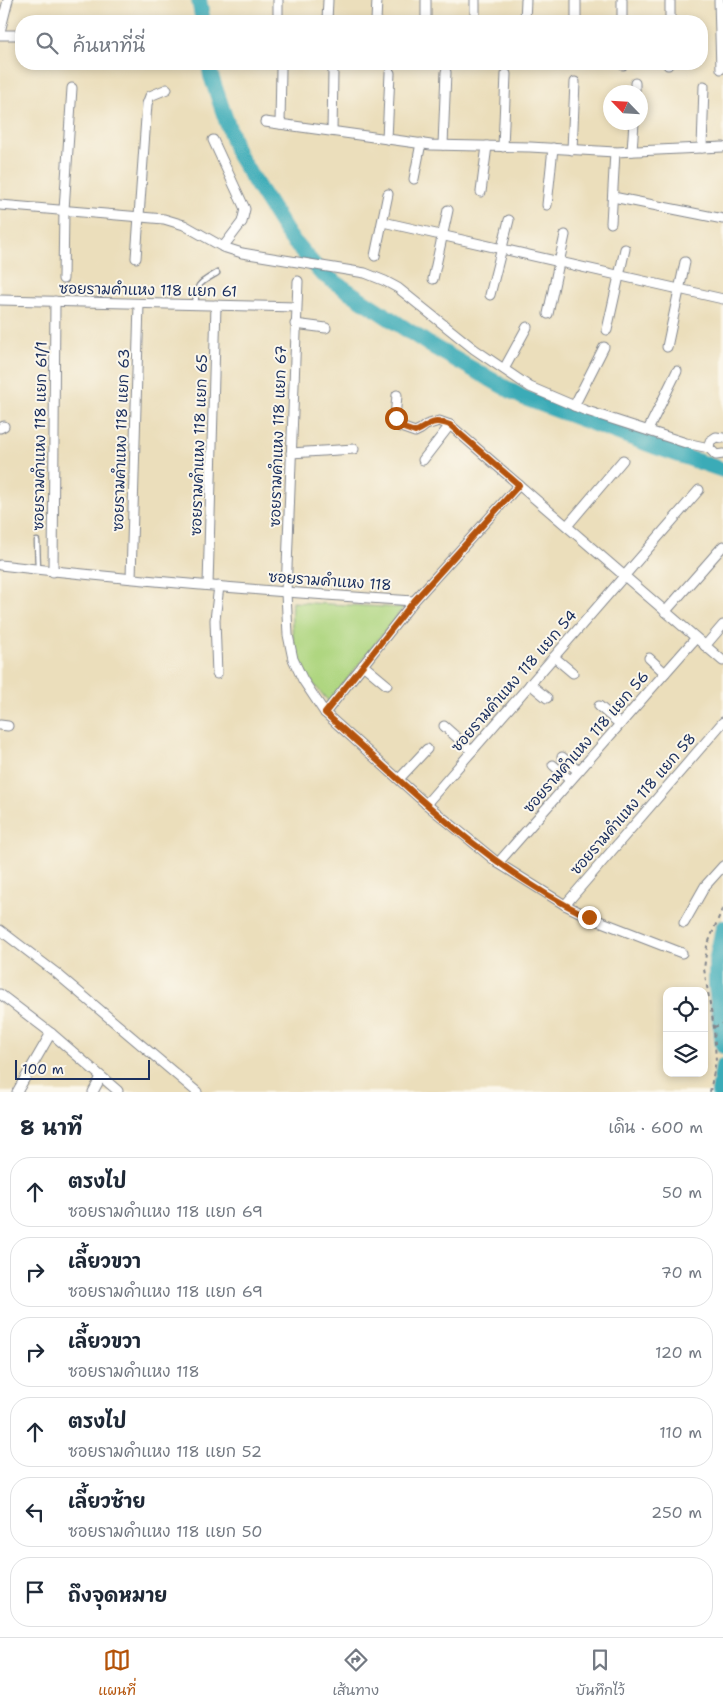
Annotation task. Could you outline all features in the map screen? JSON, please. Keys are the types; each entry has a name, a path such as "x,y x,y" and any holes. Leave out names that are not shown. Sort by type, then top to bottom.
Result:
{"street":[{"path":"8,0 0,34 15,35"},
{"path":"278,0 278,15"},
{"path":"328,0 328,15"},
{"path":"376,15 377,0"},
{"path":"426,0 426,15"},
{"path":"475,0 475,15"},
{"path":"525,15 526,0"},
{"path":"576,0 576,15"},
{"path":"622,0 622,15"},
{"path":"670,0 670,15"},
{"path":"719,0 720,69"},
{"path":"280,124 281,70"},
{"path":"332,131 333,72"},
{"path":"443,145 446,72"},
{"path":"387,139 390,73"},
{"path":"503,146 506,74"},
{"path":"572,150 574,82"},
{"path":"702,148 704,86"},
{"path":"64,279 64,210 72,88"},
{"path":"136,258 148,98 167,89"},
{"path":"265,122 443,145 615,152 723,147"},
{"path":"632,151 633,130"},
{"path":"213,140 245,210 242,222 223,247"},
{"path":"414,179 421,143"},
{"path":"481,192 487,146"},
{"path":"547,205 553,148"},
{"path":"611,223 615,152"},
{"path":"375,256 388,194"},
{"path":"613,198 723,219"},
{"path":"0,205 164,219 184,225 223,247 242,253 364,273 381,278 398,288 474,349 530,387 574,406 686,443 710,448"},
{"path":"433,279 448,210"},
{"path":"490,295 509,220"},
{"path":"383,222 723,299"},
{"path":"548,314 564,235"},
{"path":"607,330 625,249"},
{"path":"667,347 685,262"},
{"name":"ซอยรามคำแหง 118 แยก 67","path":"298,281 286,593 288,635 292,659 303,680 325,713 426,804 498,863 565,905 589,917 682,953"},
{"name":"ซอยรามคำแหง 118 แยก 61","path":"0,300 296,307"},
{"name":"ซอยรามคำแหง 118 แยก 61/1","path":"53,572 56,301"},
{"name":"ซอยรามคำแหง 118 แยก 63","path":"131,578 139,304"},
{"name":"ซอยรามคำแหง 118 แยก 65","path":"208,585 216,305"},
{"path":"295,324 326,328"},
{"path":"504,369 527,327"},
{"path":"574,406 604,347"},
{"path":"648,430 676,371"},
{"path":"397,395 396,418 398,426 415,432 426,425 438,421 450,425 623,577 723,661"},
{"path":"423,460 450,425"},
{"path":"722,455 712,453 710,441 716,437 723,438"},
{"path":"291,453 354,449"},
{"path":"567,526 623,460"},
{"path":"325,713 414,601 519,485"},
{"name":"ซอยรามคำแหง 118 แยก 54","path":"426,804 699,490"},
{"path":"665,612 723,546"},
{"name":"ซอยรามคำแหง 118","path":"0,565 53,572 286,593 414,601"},
{"path":"217,674 215,620 218,586"},
{"path":"705,646 723,625"},
{"name":"ซอยรามคำแหง 118 แยก 56","path":"498,863 695,639"},
{"path":"554,656 573,673"},
{"path":"649,658 666,672"},
{"path":"363,665 387,685"},
{"path":"530,684 547,698"},
{"path":"599,706 620,724"},
{"name":"ซอยรามคำแหง 118 แยก 58","path":"565,905 723,722"},
{"path":"444,726 472,751"},
{"path":"399,780 427,749"},
{"path":"562,757 578,771"},
{"path":"553,766 570,780"},
{"path":"684,923 705,886 723,866"},
{"path":"0,930 54,972 197,1092"},
{"path":"0,994 51,1033 118,1091"},
{"path":"17,1092 51,1033"},
{"path":"93,1092 101,1077"}],"lane":[{"path":"195,305 196,291 199,284 216,273"},
{"path":"37,541 38,569"}],"path":[{"path":"710,1092 716,1061 714,1026 704,969 707,946 723,907"},
{"path":"714,1026 723,1024"}],"green space":[{"path":"292,602 403,608 329,702 302,667 296,652 293,635"}],"waterway":[{"path":"199,0 202,15"},
{"path":"210,70 238,155 289,236 321,273 430,345 522,397 723,470"},
{"path":"723,928 716,962 716,986 723,1046"},
{"path":"719,1092 723,1066"}],"route":[{"path":"396,418 398,426 415,432 426,425 438,421 450,425 519,485 414,601 325,713 426,804 498,863 565,905 589,917"}]}
